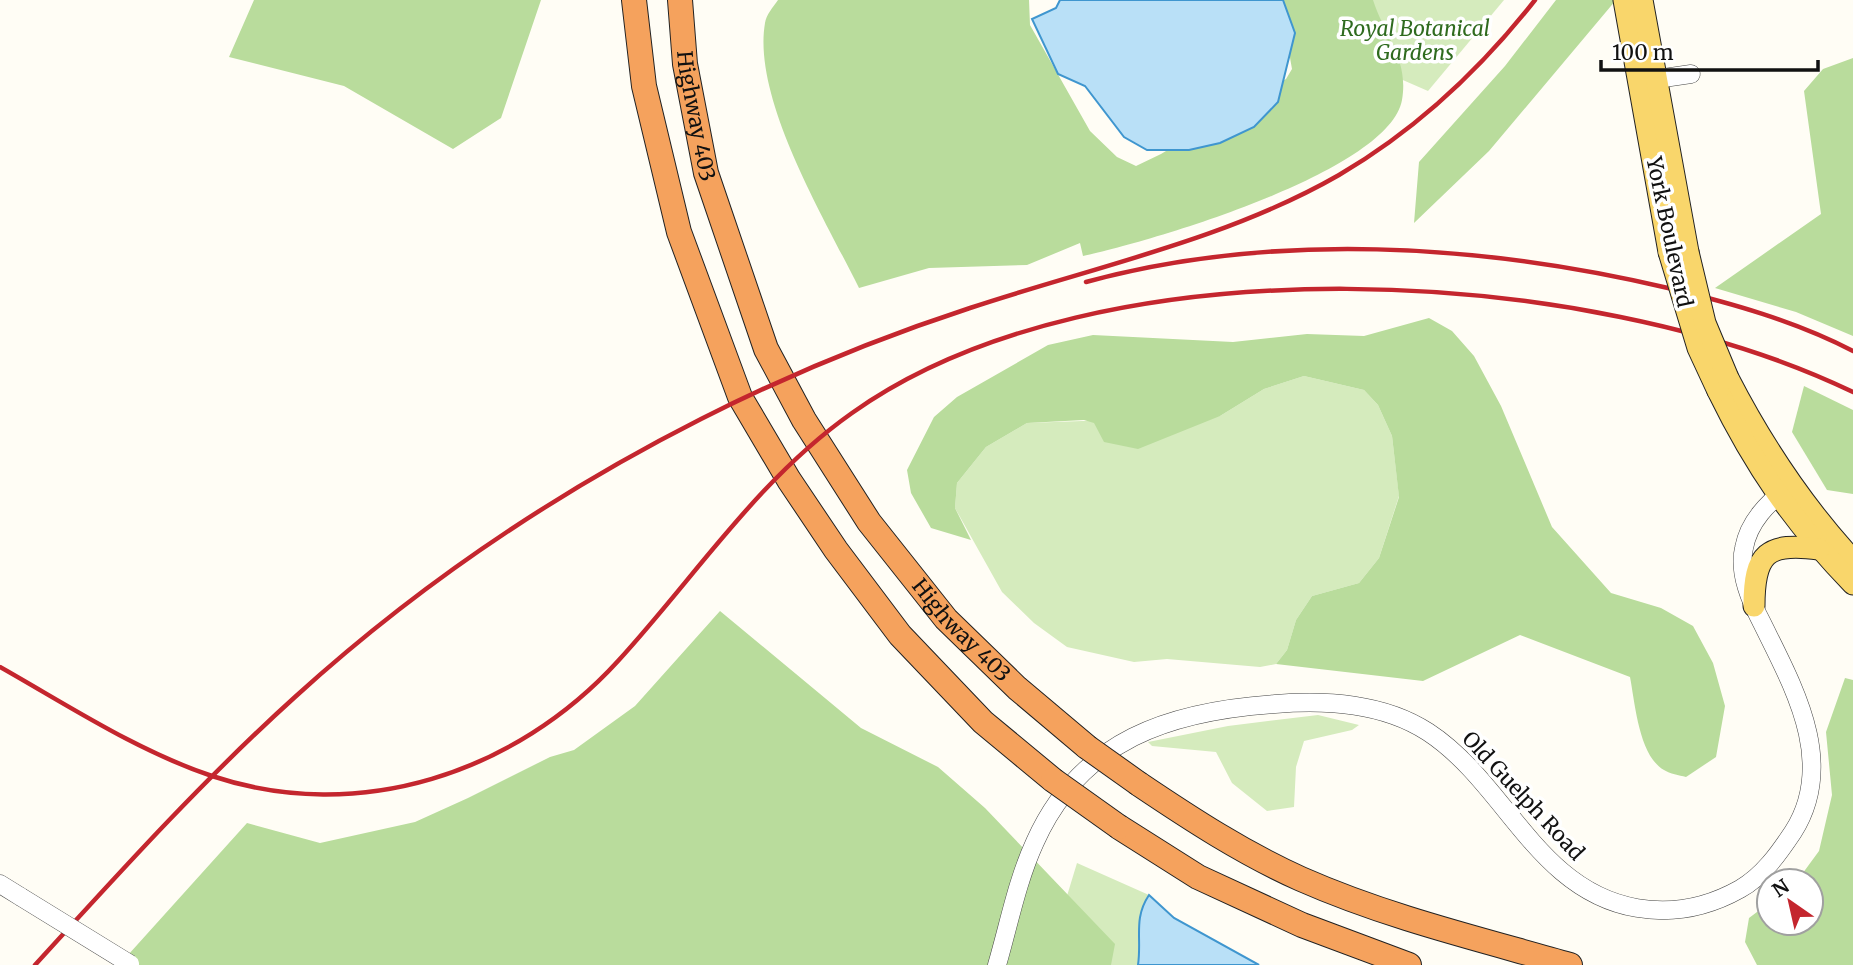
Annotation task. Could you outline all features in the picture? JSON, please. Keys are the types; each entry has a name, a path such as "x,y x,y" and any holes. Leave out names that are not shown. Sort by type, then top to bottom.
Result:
{"highway":[{"name":"Highway 403","path":"634,0 644,86 679,232 740,397 789,480 835,550 900,635 983,722 1053,780 1119,827 1198,877 1302,925 1403,964"},
{"name":"Highway 403","path":"680,0 685,64 706,173 766,349 804,420 869,522 946,620 1017,688 1087,747 1220,838 1300,878 1395,915 1570,965"}],"main road":[{"name":"York Boulevard","path":"1624,0 1648,80"},
{"name":"York Boulevard","path":"1642,0 1648,80 1679,252 1706,323 1723,384 1749,418 1783,491 1819,550 1853,584"},
{"name":"York Boulevard","path":"1783,491 1853,560"},
{"path":"1754,607 1754,580 1769,554 1786,545 1819,550"}],"street":[{"path":"1648,80 1691,74"},
{"name":"Old Guelph Road","path":"997,965 1021,879 1036,840 1058,802 1088,765 1127,737 1185,716 1248,706 1310,701 1365,706 1426,731 1469,767 1558,872 1590,894 1612,904 1662,912 1702,905 1742,888 1774,861 1804,814 1813,768 1807,720 1754,607 1743,572 1742,552 1756,518 1783,491"},
{"path":"0,884 131,964"}],"green space":[{"path":"254,0 541,0 501,118 453,149 344,86 229,57"},
{"path":"778,0 1029,0 1030,25 1090,131 1117,157 1136,166 1161,154 1286,79 1292,69 1282,13 1275,0 1373,0 1399,60 1403,85 1402,100 1387,127 1356,153 1313,177 1210,219 1083,256 1080,243 1027,265 929,268 859,288 794,158 769,87 764,53 765,23"},
{"name":"Royal Botanical Gardens","path":"1283,0 1504,0 1428,91 1295,33"},
{"path":"1556,0 1616,0 1489,151 1414,223 1419,162 1505,66"},
{"path":"1853,58 1853,336 1796,312 1715,288 1821,214 1804,91 1823,69"},
{"path":"1429,318 1452,331 1474,356 1501,406 1552,527 1611,593 1661,608 1693,626 1713,663 1725,706 1716,757 1686,777 1664,770 1649,753 1636,714 1630,677 1520,635 1423,681 1276,664 1287,650 1296,620 1312,596 1359,583 1379,558 1399,497 1392,436 1378,405 1364,390 1304,376 1264,389 1220,416 1138,449 1104,442 1094,423 1084,420 1027,423 986,447 957,483 955,508 971,540 931,528 911,493 907,470 934,417 957,397 1048,345 1093,335 1233,342 1307,334 1364,336"},
{"path":"1304,376 1364,390 1378,405 1392,436 1399,496 1379,558 1359,583 1312,596 1296,620 1287,650 1276,664 1260,667 1167,659 1134,662 1067,647 1034,623 1002,592 955,508 957,483 986,447 1027,423 1220,416 1264,389"},
{"path":"1804,386 1853,410 1853,494 1827,490 1792,432"},
{"path":"720,611 861,728 938,767 985,808 1115,944 1111,965 119,965 247,823 320,843 415,822 550,757 574,750 635,706"},
{"path":"1845,678 1853,680 1853,965 1757,965 1745,942 1749,918 1755,914 1755,937 1825,937 1825,867 1807,867 1819,851 1832,795 1826,732"},
{"path":"1318,715 1359,725 1352,730 1304,741 1296,767 1294,807 1267,811 1232,783 1216,752 1152,746 1148,742 1228,726"},
{"path":"1077,863 1149,895 1141,912 1138,965 1046,965"}],"water":[{"path":"1060,0 1283,0 1295,33 1278,102 1254,127 1220,143 1189,150 1147,150 1124,137 1085,86 1058,74 1032,19 1056,8"},
{"path":"1149,895 1174,918 1259,965 1138,965 1141,912"}],"railway":[{"path":"35,965 194,794 295,697 438,580 540,510 701,419 834,358 970,308 1205,235 1296,198 1367,157 1420,118 1492,51 1535,0"},
{"path":"1086,282 1157,266 1230,255 1377,249 1451,253 1524,261 1668,288 1762,314 1853,351"},
{"path":"0,667 130,741 212,776 267,790 323,794 378,791 432,779 483,760 532,733 577,700 647,629 729,530 786,468 852,413 955,356 1076,318 1208,296 1346,289 1486,296 1620,317 1745,349 1853,392"}]}
